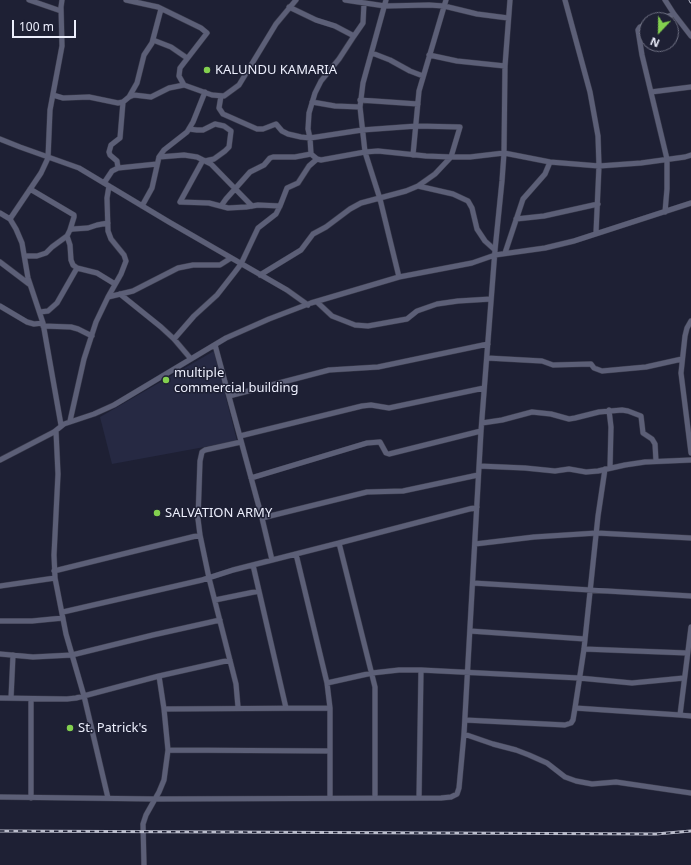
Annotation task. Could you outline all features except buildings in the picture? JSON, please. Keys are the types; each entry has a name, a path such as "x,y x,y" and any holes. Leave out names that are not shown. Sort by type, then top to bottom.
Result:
{"street":[{"path":"29,0 61,11"},
{"path":"10,219 41,173 48,158 50,110 62,46 62,0"},
{"path":"126,0 161,9 201,28 207,33 187,58 179,71 179,76 184,85"},
{"path":"129,97 151,97 169,88 184,85 204,92 224,96 239,85 276,24 296,0"},
{"path":"345,0 385,6 416,3 444,6 477,14 508,18"},
{"path":"386,0 363,83 360,107 365,152 380,199 398,277"},
{"path":"413,155 417,126 419,91 446,0"},
{"path":"0,797 155,799 447,798 457,794 459,788 465,720 484,388 504,153 505,66 510,0"},
{"path":"565,0 590,92 598,136 599,166 596,233"},
{"path":"665,0 673,12"},
{"path":"364,3 363,23 339,59 325,75 315,93 312,102 308,120 311,154 317,159 321,160 378,151 450,157 470,157 504,153 550,162 599,166 641,163 691,155"},
{"path":"290,7 316,20 335,26 354,36"},
{"path":"53,95 63,98 89,97 118,103 123,102 129,97 137,83 144,55 153,40 161,9"},
{"path":"679,20 691,36"},
{"path":"153,40 171,47 187,58"},
{"path":"642,52 667,159 665,212"},
{"path":"372,53 423,76"},
{"path":"429,55 457,61 505,66"},
{"path":"651,92 691,87"},
{"path":"142,206 152,188 160,157 164,150 180,139 189,129 204,92"},
{"path":"221,96 221,112 228,116 257,129 263,129 276,124 282,131 288,134 310,138 362,130 417,126 460,127 450,157 434,174 418,186 380,199 361,203 350,208 326,227 313,234 300,250 260,275"},
{"path":"360,100 418,104"},
{"path":"118,168 117,161 110,155 109,152 111,145 120,138 123,102"},
{"path":"312,102 335,106 360,107"},
{"path":"189,129 203,130 215,124 224,126 231,131 229,147 214,159 204,160"},
{"path":"0,139 48,158 79,168 287,290 308,305"},
{"path":"221,206 226,198 236,189 250,172 264,165 271,157 295,157 311,154"},
{"path":"160,157 184,155 204,160 212,164 252,206"},
{"path":"174,339 194,316 217,295 241,264 258,228 276,214 287,188 298,183 309,166 317,159"},
{"path":"204,160 180,202 209,203 236,208 268,205 280,206"},
{"path":"505,253 523,199 545,174 550,162"},
{"path":"70,421 84,359 96,322 126,264 124,255 111,239 108,224 106,184 112,171 118,168 158,164"},
{"path":"418,186 453,194 468,201 472,208 477,229 495,252"},
{"path":"25,256 37,256 46,253 52,246 67,236 74,218 74,215 30,189"},
{"path":"0,460 56,431 61,425 94,414 114,405 239,331 308,305 398,277 465,265 495,252 505,253 574,241 691,203"},
{"path":"516,219 544,216 598,204"},
{"path":"0,213 10,219 22,243 30,284 43,325 61,425"},
{"path":"70,230 88,228 97,224 108,224"},
{"path":"67,236 70,245 71,260 77,268 92,271 115,284"},
{"path":"108,297 133,290 178,268 193,265 214,266 226,262 231,258"},
{"path":"0,262 30,284"},
{"path":"40,312 48,311 57,303 77,268"},
{"path":"120,294 161,327 174,339 191,359"},
{"path":"318,302 332,316 355,325 368,326 383,322 407,319 417,311 437,304 491,299"},
{"path":"0,306 34,324 70,327 92,336"},
{"path":"691,321 687,328 681,373 691,453"},
{"path":"229,396 329,370 378,367 488,344"},
{"path":"215,345 272,560"},
{"path":"487,358 542,361 553,365 591,364 594,368 602,371 646,367 682,359"},
{"path":"240,436 362,406 389,408 484,388"},
{"path":"482,423 502,420 532,412 569,418 609,410 633,412 641,416 643,433 652,439 655,444 656,461"},
{"path":"465,720 566,725 571,723 573,720 584,649 598,516 608,469 611,426 609,410"},
{"path":"56,431 58,474 54,571 72,655 84,696 108,798"},
{"path":"251,478 367,444 380,442 386,453 389,454 481,431"},
{"path":"238,707 236,684 200,535 198,519 201,454 205,450 241,442"},
{"path":"479,466 555,471 569,469 586,472 608,469 625,464 691,460"},
{"path":"262,518 367,492 403,491 478,475"},
{"path":"0,621 32,621 63,615 210,578 253,565 477,507"},
{"path":"475,544 534,537 597,533 691,538"},
{"path":"54,571 200,535"},
{"path":"339,543 372,673 376,696 375,798"},
{"path":"296,554 327,683 330,708 330,798"},
{"path":"253,565 286,708"},
{"path":"0,586 55,578"},
{"path":"473,583 691,596"},
{"path":"215,600 259,591"},
{"path":"0,654 33,657 72,655 220,620"},
{"path":"680,715 691,627"},
{"path":"470,631 585,640"},
{"path":"584,649 687,654"},
{"path":"11,698 13,655"},
{"path":"0,698 67,699 230,660"},
{"path":"327,683 372,673 421,670 579,678 638,684 684,678"},
{"path":"419,798 421,670"},
{"path":"144,865 143,824 164,780 168,750 159,676"},
{"path":"31,699 32,798"},
{"path":"164,709 238,707 330,708"},
{"path":"576,708 691,716"},
{"path":"464,734 525,753 546,763 566,777 576,781 592,784 616,782 691,793"},
{"path":"168,750 330,752"}],"shaded area":[{"path":"214,351 237,441 112,464 100,417"}],"railway":[{"path":"0,831 656,834 691,831"}],"place":[{"name":"KALUNDU KAMARIA","path":"207,70"},
{"name":"multiple commercial building","path":"166,380"},
{"name":"SALVATION ARMY","path":"157,513"},
{"name":"St. Patrick's","path":"70,728"}]}
